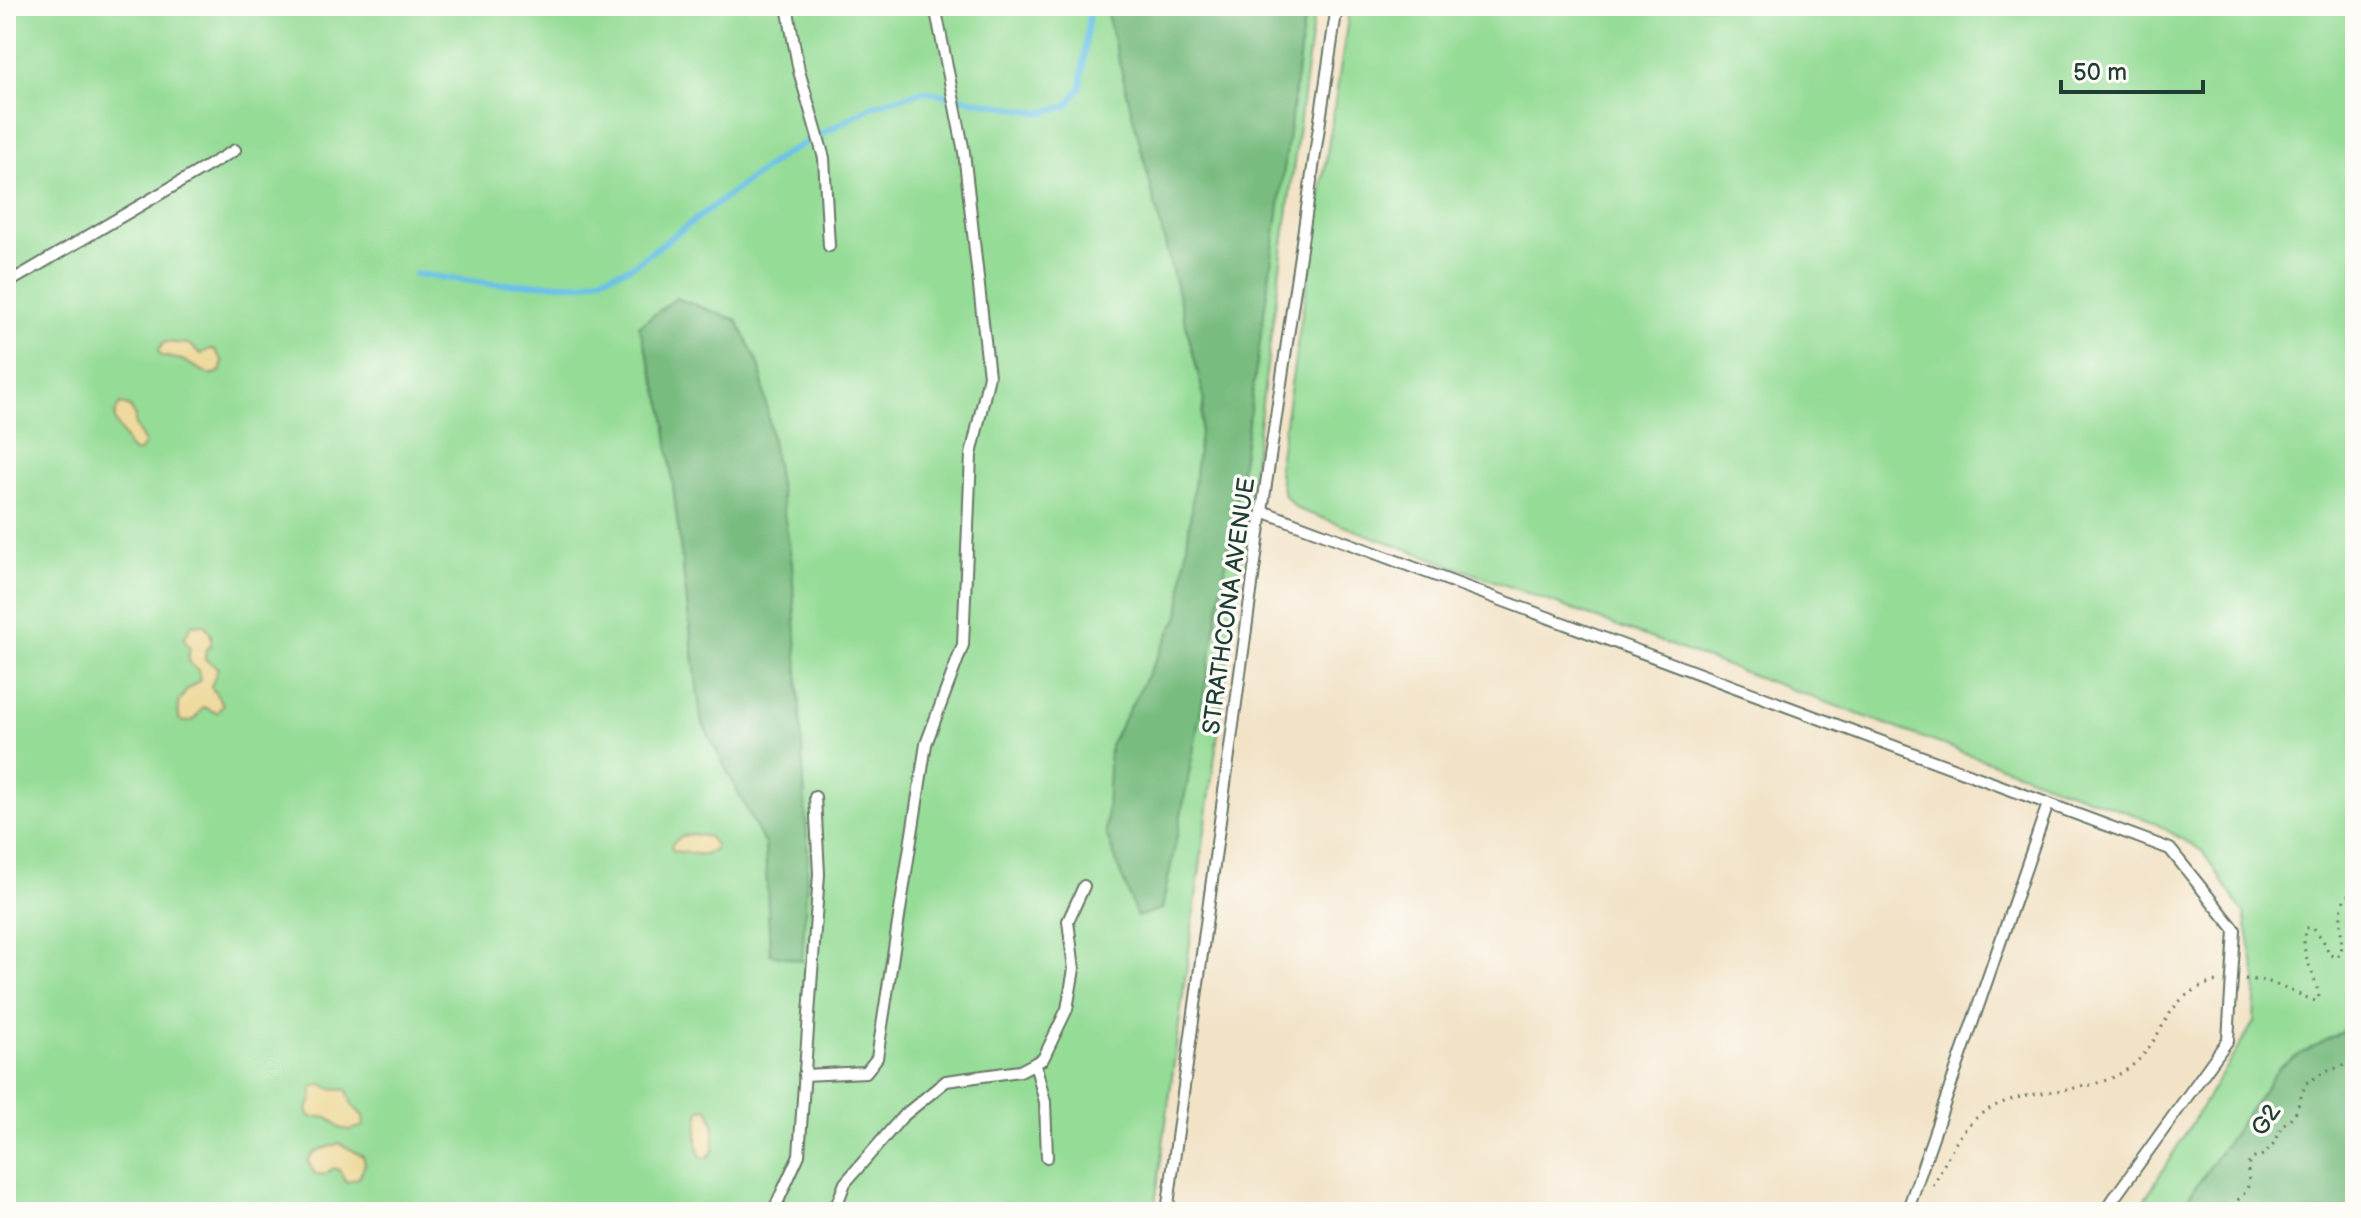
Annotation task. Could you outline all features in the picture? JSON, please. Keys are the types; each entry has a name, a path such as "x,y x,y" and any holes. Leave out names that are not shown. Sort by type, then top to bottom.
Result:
{"lane":[{"path":"787,6 799,71 824,158 829,246"},
{"path":"804,1075 866,1072 877,1058 926,744 963,645 971,455 989,376 964,152 935,6"},
{"name":"STRATHCONA AVENUE","path":"1167,1212 1262,511 1337,6"},
{"path":"6,284 235,150"},
{"path":"1262,511 2170,849 2235,930 2228,1040 2104,1212"},
{"path":"773,1212 799,1155 819,874 815,797"},
{"path":"1907,1212 2048,804"},
{"path":"834,1212 845,1183 902,1117 946,1081 1020,1071 1043,1059 1067,1009 1074,969 1068,921 1084,886"},
{"path":"1035,1063 1045,1102 1047,1157"}],"path":[{"path":"1929,1193 1975,1119 2007,1102 2114,1077 2136,1063 2170,1012 2191,989 2232,978 2267,981 2315,1001 2319,998 2317,986 2303,947 2306,928 2313,927 2330,955 2337,957 2341,953 2343,939 2339,912 2345,897 2355,893"},
{"name":"G2","path":"2227,1212 2246,1194 2250,1182 2247,1166 2272,1146 2282,1126 2295,1114 2306,1083 2355,1061"}],"green space":[{"path":"6,6 1315,6 1154,1212 6,1212"},
{"path":"1105,6 1306,6 1243,459 1185,797 1162,909 1137,917 1106,833 1110,745 1179,616 1204,397"},
{"path":"1350,6 2355,6 2355,1017 2341,1032 2281,1065 2178,1212 2137,1212 2254,1022 2256,977 2244,914 2202,851 2151,821 1297,509 1284,495 1278,468"},
{"path":"676,298 737,320 760,367 792,563 808,856 802,961 770,954 765,845 701,720 664,411 639,326"},
{"path":"2355,1017 2355,1212 2178,1212 2281,1065 2341,1032"}],"sand":[{"path":"164,342 189,344 201,354 215,350 223,362 220,372 210,375 182,360 161,356 158,351"},
{"path":"120,404 129,406 135,415 135,425 145,443 139,452 128,448 116,423 115,415"},
{"path":"201,624 211,635 211,646 206,649 205,659 218,668 211,687 223,704 217,713 203,707 194,720 184,722 179,719 178,703 187,690 200,680 198,670 189,661 190,648 184,639 191,625"},
{"path":"693,834 709,837 715,850 705,855 673,851 671,846 675,841"},
{"path":"322,1084 331,1089 347,1090 352,1105 363,1116 364,1126 341,1129 328,1117 310,1117 307,1109 312,1101 313,1087"},
{"path":"709,1109 714,1124 714,1150 707,1158 701,1158 697,1128 700,1110"},
{"path":"339,1143 363,1156 365,1164 359,1178 346,1182 339,1170 334,1168 323,1175 315,1174 308,1162 316,1151"}],"waterway":[{"path":"415,274 494,284 583,284 631,267 783,155 875,105 924,91 1041,113 1067,106 1081,86 1090,6"}]}
